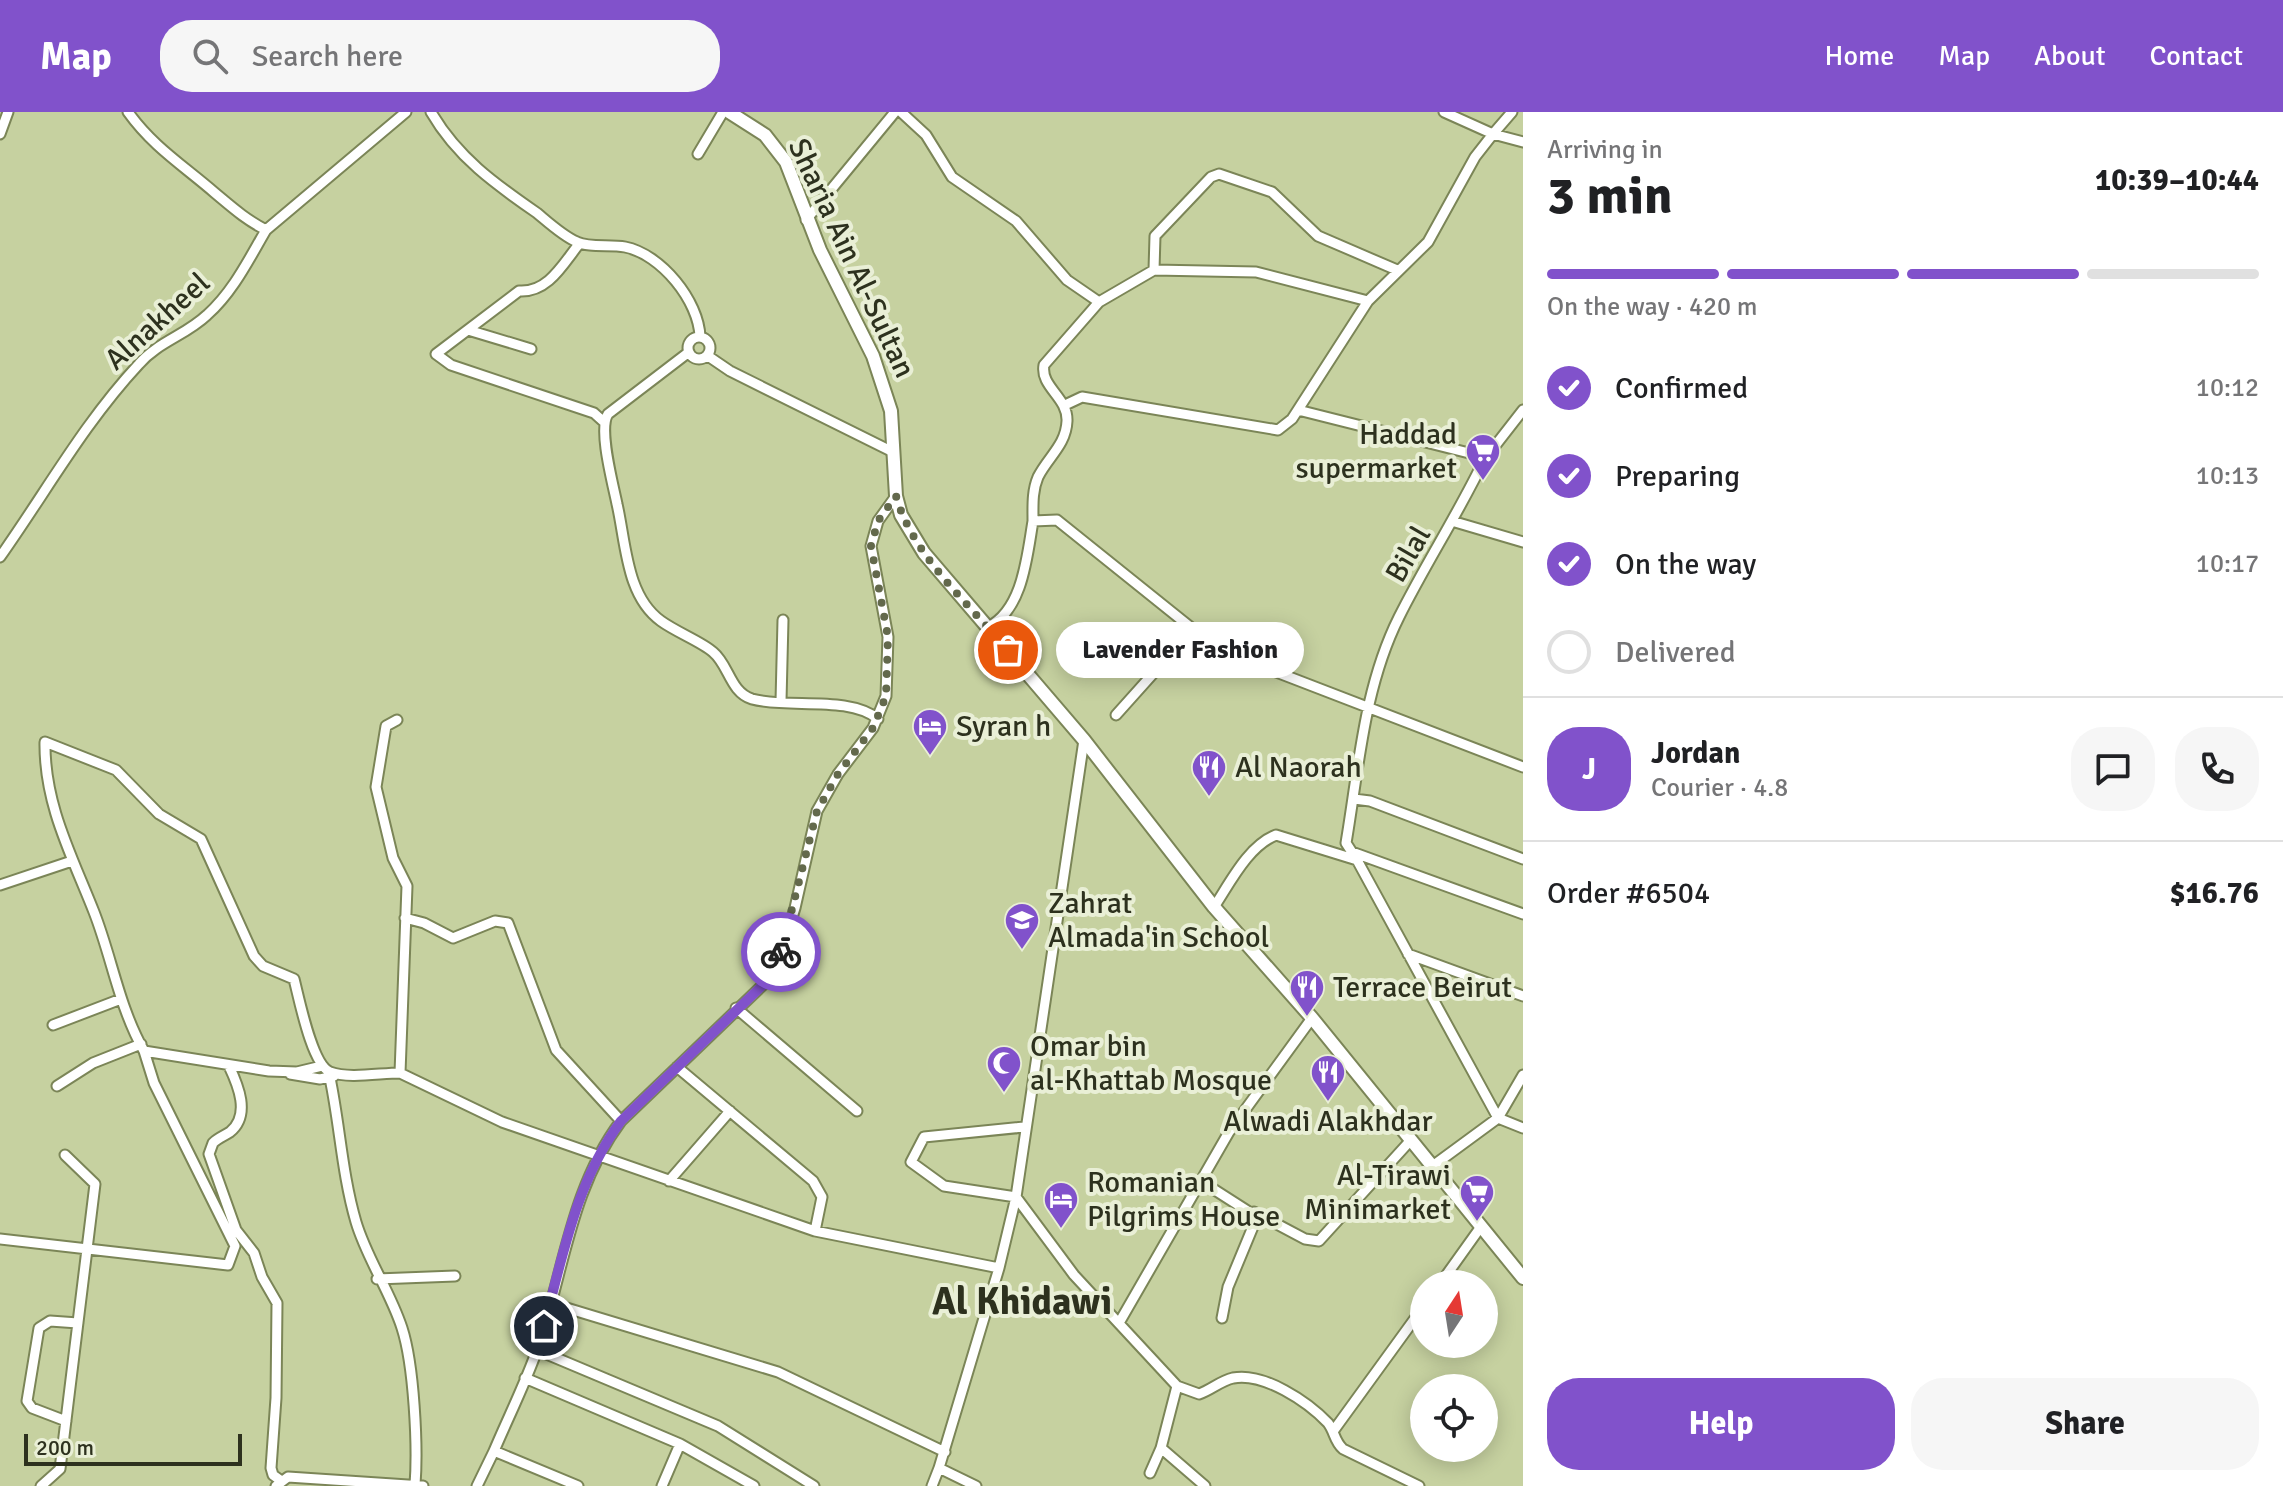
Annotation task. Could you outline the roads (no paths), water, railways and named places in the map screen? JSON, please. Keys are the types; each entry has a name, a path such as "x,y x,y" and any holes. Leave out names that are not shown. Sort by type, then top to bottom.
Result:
{"main road":[{"name":"Sharia Ain Al-Sultan","path":"726,112 765,135 776,147 794,179 806,220 886,390 891,411 896,496 901,515 924,553 1084,740 1214,907 1312,1018 1523,1278"}],"street":[{"path":"0,134 8,112"},
{"path":"128,112 146,136 175,164 215,193 239,216 266,230"},
{"name":"Alnakheel","path":"0,557 97,412 157,346 186,332 209,314 239,276 266,230 406,112"},
{"path":"431,112 478,172 579,244 629,247 649,257 667,272 688,301 700,337 710,346 708,356"},
{"path":"698,154 726,112"},
{"path":"806,220 898,112 926,135 952,177 1016,221 1067,280 1099,302"},
{"path":"1444,112 1493,134 1523,142"},
{"path":"1065,405 1082,397 1270,431 1286,425 1368,301 1428,242 1475,157 1512,112"},
{"path":"1154,270 1155,236 1211,177 1219,174 1272,192 1318,236 1397,270"},
{"path":"579,244 549,281 530,291 519,291 436,354 451,365 594,413 604,422 638,598 657,619 712,651 745,695 859,710 878,719"},
{"path":"988,627 1006,616 1012,604 1033,521 1037,481 1065,434 1065,405 1047,383 1044,365 1099,302 1154,270 1256,272 1368,301"},
{"path":"468,330 531,349"},
{"path":"604,422 608,414 689,352 690,341 700,337"},
{"path":"689,352 697,359 708,356 730,371 891,451"},
{"path":"1298,410 1469,453 1484,460"},
{"name":"Bilal","path":"1352,852 1354,799 1367,706 1398,618 1455,522 1484,460 1523,410"},
{"path":"477,1486 537,1350 564,1245 596,1157 621,1121 767,981 775,968 795,908 817,811 838,774 878,719 886,696 889,650 871,546 878,521 896,496"},
{"path":"1033,521 1052,519 1062,523 1219,650 1523,767"},
{"path":"1455,522 1523,542"},
{"path":"781,701 783,620"},
{"path":"1116,715 1193,629"},
{"path":"397,720 386,726 376,787 393,858 407,886 400,1073"},
{"path":"932,1486 945,1452 999,1268 1016,1197 1084,740"},
{"path":"0,1239 228,1265 235,1246 154,1083 121,999 95,914 72,861 47,780 45,742 116,770 159,814 201,839 258,962 294,979 316,1055 322,1066 335,1076 349,1194 377,1279 401,1326 406,1345 417,1448 415,1485"},
{"path":"1354,799 1370,801 1523,859"},
{"path":"1214,907 1244,864 1271,837 1286,836 1336,853 1352,852 1523,914"},
{"path":"1336,853 1352,852"},
{"path":"1352,852 1498,1118 1523,1128"},
{"path":"0,885 72,861"},
{"path":"405,918 424,923 448,938 495,921 512,926 556,1050 621,1121"},
{"path":"1408,954 1523,996"},
{"path":"53,1025 121,999"},
{"path":"736,1008 857,1111"},
{"path":"1119,1323 1229,1132 1312,1018"},
{"path":"57,1086 93,1063 142,1048 229,1066 310,1078 400,1073 502,1122 815,1231 999,1268"},
{"path":"229,1066 242,1099 239,1119 228,1134 213,1143 209,1154 236,1230 254,1253 266,1286 277,1303 273,1475 278,1483 288,1477 423,1486"},
{"path":"283,1072 322,1066"},
{"path":"677,1067 820,1190 822,1203 815,1231"},
{"path":"1434,1165 1498,1118 1523,1075"},
{"path":"669,1181 730,1111"},
{"path":"1024,1127 924,1137 911,1162 944,1186 1016,1197 1074,1275 1177,1386 1199,1394 1230,1379 1250,1379 1288,1392 1310,1405 1334,1430 1336,1442 1343,1449 1419,1486"},
{"path":"1198,1184 1207,1185 1255,1217 1268,1220 1310,1241 1319,1241 1410,1141"},
{"path":"41,1486 60,1469 95,1184 65,1155"},
{"path":"1222,1318 1228,1287 1255,1217"},
{"path":"1450,1270 1480,1228"},
{"path":"377,1279 455,1276"},
{"path":"550,1303 778,1372 945,1452"},
{"path":"66,1421 32,1408 27,1401 39,1328 50,1321 78,1323"},
{"path":"1334,1430 1410,1325"},
{"path":"537,1350 718,1426 814,1486"},
{"path":"525,1378 680,1444 754,1486"},
{"path":"1150,1473 1161,1448 1177,1386"},
{"path":"662,1486 680,1444"},
{"path":"1161,1448 1205,1486"},
{"path":"494,1451 578,1486"},
{"path":"939,1468 976,1486"}],"place":[{"name":"Haddad supermarket","path":"1483,482"},
{"name":"Lavender Fashion","path":"1008,650"},
{"name":"Syran h","path":"930,757"},
{"name":"Al Naorah","path":"1209,798"},
{"name":"Zahrat Almada'in School","path":"1022,951"},
{"name":"Terrace Beirut","path":"1307,1018"},
{"name":"Omar bin al-Khattab Mosque","path":"1004,1094"},
{"name":"Alwadi Alakhdar","path":"1328,1103"},
{"name":"Al-Tirawi Minimarket","path":"1477,1223"},
{"name":"Romanian Pilgrims House","path":"1061,1230"}],"district":[{"name":"Al Khidawi","path":"1022,1301"}]}
